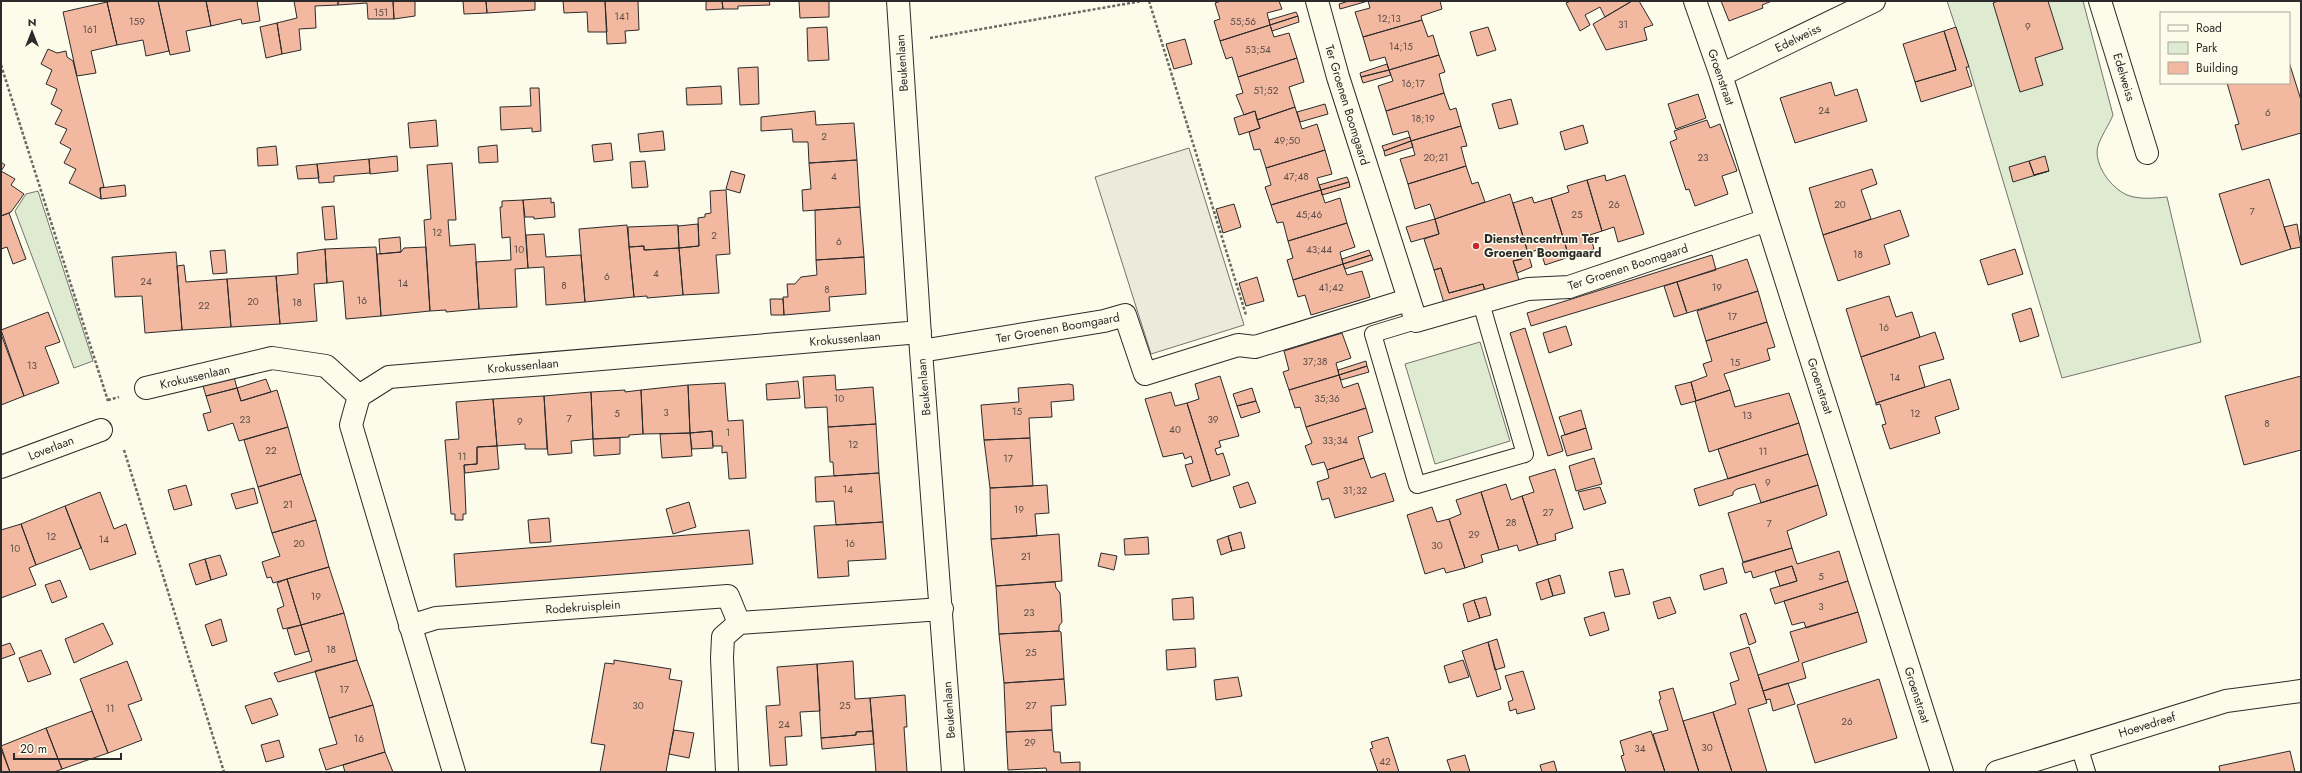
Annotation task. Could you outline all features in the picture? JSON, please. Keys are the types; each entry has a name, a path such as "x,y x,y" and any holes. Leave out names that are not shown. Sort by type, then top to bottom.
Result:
{"street":[{"name":"Beukenlaan","path":"898,1 920,342 942,609 953,772"},
{"name":"Ter Groenen Boomgaard","path":"1317,1 1338,77 1408,300 1416,321 1528,289 1569,287 1768,220"},
{"name":"Groenstraat","path":"1695,1 1721,75 1768,220 1942,772"},
{"name":"Edelweiss","path":"1721,75 1874,1"},
{"name":"Edelweiss","path":"2100,1 2147,153"},
{"name":"Ter Groenen Boomgaard","path":"920,342 1104,321 1125,315 1145,374 1408,300"},
{"name":"Krokussenlaan","path":"146,388 272,358 326,366 359,396 389,377 920,342"},
{"path":"359,396 351,425 454,772"},
{"name":"Loverlaan","path":"1,467 101,430"},
{"name":"Rodekruisplein","path":"410,626 436,618 728,596 739,623"},
{"path":"727,772 722,658 724,637 739,623 774,619 942,609"},
{"name":"Hoevedreef","path":"1997,772 2226,701 2301,691"}],"lane":[{"path":"1416,321 1373,334 1417,485 1525,454 1481,303"},
{"path":"2079,746 2087,772"}],"path":[{"path":"901,43 1142,1"},
{"path":"1149,1 1246,346"}],"green space":[{"path":"1947,1 2083,1 2113,115 2098,146 2098,160 2109,181 2121,192 2132,197 2167,197 2201,342 2062,378 1969,67"},
{"path":"38,191 93,361 74,368 15,211 26,194"},
{"path":"1480,342 1510,441 1435,464 1405,364"}],"shaded area":[{"path":"1189,148 1244,325 1151,354 1095,177"}],"building":[{"path":"158,1 169,51 146,56 143,40 117,45 107,2"},
{"path":"158,1 206,1 211,26 186,31 190,51 170,55"},
{"path":"206,1 257,1 260,21 242,24 241,19 211,26"},
{"path":"294,1 338,1 338,5 315,6 316,28 299,29 301,50 282,54 277,23 297,18"},
{"path":"338,1 393,1 394,19 368,19 367,3 338,5"},
{"path":"393,1 415,1 415,16 394,19"},
{"path":"463,1 486,1 487,13 464,14"},
{"path":"486,1 535,1 535,10 487,13"},
{"path":"563,1 605,1 607,32 588,32 587,12 564,13"},
{"path":"605,1 638,1 639,30 625,31 626,43 607,44"},
{"path":"706,1 722,1 723,9 706,10"},
{"path":"722,1 769,1 770,5 738,6 738,9 723,9"},
{"path":"799,1 829,1 829,17 800,18"},
{"path":"1221,1 1279,1 1282,9 1267,13 1270,25 1220,41 1214,21 1220,19 1215,3"},
{"path":"1349,1 1368,1 1340,9 1339,4"},
{"path":"1368,1 1440,1 1442,9 1421,16 1422,20 1363,37 1355,12 1370,8"},
{"path":"1571,1 1632,1 1605,17 1600,7 1585,15 1590,25 1580,31 1566,3"},
{"path":"1632,1 1639,1 1653,25 1644,28 1647,40 1606,50 1593,24"},
{"path":"1721,1 1772,1 1762,5 1763,8 1729,21"},
{"path":"1998,1 2048,1 2063,49 2035,58 2043,85 2020,92 1993,3"},
{"path":"107,2 117,45 91,51 96,73 77,76 63,12"},
{"path":"1296,12 1298,16 1270,25 1269,20"},
{"path":"1298,16 1299,22 1272,31 1270,25"},
{"path":"1422,20 1428,37 1433,35 1439,55 1389,70 1385,57 1370,61 1363,37"},
{"path":"277,23 282,54 266,58 260,27"},
{"path":"1270,25 1274,37 1289,33 1297,58 1238,77 1232,57 1226,59 1220,41"},
{"path":"827,27 829,60 808,61 807,28"},
{"path":"1488,27 1496,50 1477,56 1470,32"},
{"path":"1956,27 1969,67 1966,67 1972,86 1921,102 1915,82 1956,70 1944,31"},
{"path":"1944,31 1956,70 1915,82 1903,44"},
{"path":"1185,39 1192,64 1174,69 1166,44"},
{"path":"48,49 57,53 66,51 67,57 73,61 104,187 100,188 101,199 69,183 76,169 64,163 71,149 60,143 67,129 55,124 62,110 51,104 57,89 46,84 52,70 41,64"},
{"path":"1439,55 1445,72 1439,74 1444,93 1386,111 1378,86 1393,81 1389,70"},
{"path":"1297,58 1304,82 1289,87 1295,107 1257,120 1255,111 1244,115 1236,95 1243,93 1238,77"},
{"path":"1387,64 1389,70 1361,77 1360,73"},
{"path":"2290,65 2301,100 2301,133 2242,150 2235,125 2239,124 2227,84 2290,84"},
{"path":"758,67 759,104 740,105 738,68"},
{"path":"1389,70 1391,75 1363,83 1361,77"},
{"path":"1831,82 1835,96 1857,89 1867,121 1795,143 1780,98"},
{"path":"721,86 722,104 687,105 686,88"},
{"path":"530,88 539,88 541,131 532,132 532,128 501,130 500,107 531,106"},
{"path":"1444,93 1450,110 1456,108 1461,126 1411,141 1408,131 1393,135 1386,111"},
{"path":"1698,94 1706,118 1676,129 1668,104"},
{"path":"1511,99 1518,124 1499,129 1492,104"},
{"path":"1325,104 1328,114 1300,122 1297,112"},
{"path":"1295,107 1302,129 1317,124 1325,150 1266,168 1260,149 1254,150 1249,132 1260,128 1257,120"},
{"path":"815,111 816,125 854,123 857,160 809,163 808,142 793,142 792,129 761,131 761,117"},
{"path":"1255,111 1260,128 1239,135 1234,118"},
{"path":"436,120 438,146 410,148 408,123"},
{"path":"1707,120 1710,128 1720,124 1737,171 1722,176 1728,194 1695,206 1689,189 1686,190 1670,142 1677,139 1674,131"},
{"path":"1583,125 1588,143 1565,150 1560,132"},
{"path":"1461,126 1467,146 1461,147 1466,166 1408,184 1400,159 1415,155 1411,141"},
{"path":"663,131 665,150 640,152 638,134"},
{"path":"1410,137 1411,141 1384,151 1382,146"},
{"path":"1411,141 1413,147 1385,156 1384,151"},
{"path":"611,143 613,160 594,162 592,145"},
{"path":"497,145 498,162 479,163 478,147"},
{"path":"276,146 278,165 258,166 257,148"},
{"path":"1325,150 1332,174 1317,178 1321,190 1271,205 1265,187 1271,185 1266,168"},
{"path":"397,156 398,171 370,174 369,159"},
{"path":"2045,156 2049,171 2034,175 2029,161"},
{"path":"369,159 370,173 334,176 334,182 319,183 317,164"},
{"path":"857,160 860,207 803,211 802,190 811,189 809,163"},
{"path":"645,161 648,187 632,188 630,162"},
{"path":"2029,161 2034,175 2049,171 2013,182 2009,167"},
{"path":"1,162 5,165 1,171"},
{"path":"452,163 456,220 448,220 450,246 475,244 479,309 446,312 446,310 430,311 424,220 431,219 427,165"},
{"path":"317,164 319,178 298,179 296,166"},
{"path":"1466,166 1472,184 1478,182 1485,202 1435,219 1430,204 1415,209 1408,184"},
{"path":"1872,169 1877,184 1861,190 1871,219 1823,235 1809,188"},
{"path":"1,171 15,179 11,185 24,194 11,212 1,216"},
{"path":"731,171 745,175 740,193 726,189"},
{"path":"1605,175 1606,181 1625,175 1644,234 1618,242 1614,227 1602,231 1587,180"},
{"path":"1347,177 1349,182 1321,190 1319,185"},
{"path":"2269,179 2291,249 2241,265 2219,194"},
{"path":"1587,180 1602,231 1590,235 1594,249 1569,257 1551,198 1569,192 1567,186"},
{"path":"1349,182 1350,187 1322,195 1321,190"},
{"path":"125,185 126,196 101,199 100,188"},
{"path":"726,190 730,254 716,255 719,293 683,295 679,248 699,246 698,218 705,217 705,214 711,213 710,191"},
{"path":"1321,190 1325,203 1340,198 1347,223 1288,241 1283,222 1277,223 1271,205"},
{"name":"Dienstencentrum Ter Groenen Boomgaard","path":"1510,194 1528,253 1521,255 1522,259 1513,261 1519,280 1485,291 1483,284 1449,293 1441,268 1434,270 1424,239 1439,234 1435,219"},
{"path":"1532,197 1534,203 1551,198 1569,257 1545,265 1540,249 1528,253 1513,203"},
{"path":"551,198 551,203 554,202 555,217 534,219 534,217 525,217 523,200"},
{"path":"523,200 528,268 515,269 517,307 479,309 476,262 511,260 510,237 502,238 500,207 502,207 502,201"},
{"path":"1234,204 1241,227 1223,233 1216,209"},
{"path":"334,206 337,239 325,240 322,207"},
{"path":"860,207 864,257 816,260 815,210"},
{"path":"1900,210 1909,236 1884,245 1890,264 1838,281 1823,235"},
{"path":"9,213 26,259 13,264 7,247 1,249 1,216"},
{"path":"1435,219 1439,234 1411,242 1406,227"},
{"path":"1347,223 1355,247 1340,252 1343,264 1293,280 1287,260 1293,258 1288,241"},
{"path":"698,224 699,246 679,248 678,226"},
{"path":"2297,224 2301,247 2291,249 2284,227"},
{"path":"627,225 634,297 585,302 579,229"},
{"path":"678,225 679,248 644,250 644,246 629,247 628,227"},
{"path":"544,234 546,257 581,255 585,302 546,305 544,267 528,268 526,235"},
{"path":"400,237 401,252 380,254 379,239"},
{"path":"644,246 644,250 679,248 683,295 647,298 647,296 634,297 629,247"},
{"path":"376,247 381,316 346,319 343,281 327,283 325,249"},
{"path":"426,247 430,311 381,316 377,254 401,252 404,248"},
{"path":"325,249 327,283 314,284 317,321 280,324 276,276 298,274 297,253"},
{"path":"2015,249 2023,274 1988,285 1980,260"},
{"path":"225,250 227,273 213,274 210,251"},
{"path":"1369,250 1371,255 1343,264 1342,259"},
{"path":"176,252 182,330 145,333 142,296 115,297 112,257"},
{"path":"1528,253 1532,267 1517,273 1513,261 1522,259 1521,255"},
{"path":"1371,255 1373,260 1345,269 1343,264"},
{"path":"1712,255 1716,270 1531,326 1527,313"},
{"path":"864,257 866,294 829,297 830,311 784,315 783,297 788,297 787,284 795,284 801,277 817,275 816,260"},
{"path":"1747,259 1758,291 1687,313 1677,282"},
{"path":"1343,264 1347,275 1362,271 1370,297 1311,315 1305,295 1298,297 1293,280"},
{"path":"184,265 186,282 227,279 231,327 182,330 177,266"},
{"path":"1441,268 1449,293 1483,284 1485,291 1444,303 1434,270"},
{"path":"276,276 280,324 231,327 227,279"},
{"path":"1257,277 1264,301 1246,306 1239,283"},
{"path":"1677,282 1687,313 1674,317 1664,286"},
{"path":"1758,291 1767,322 1706,341 1697,311"},
{"path":"1889,296 1896,317 1912,312 1920,337 1861,357 1846,309"},
{"path":"770,299 783,299 784,315 771,315"},
{"path":"2031,308 2039,336 2020,342 2012,314"},
{"path":"48,312 60,342 45,347 59,383 24,396 1,330"},
{"path":"1767,322 1775,347 1767,349 1770,360 1724,374 1730,390 1696,401 1691,382 1707,376 1703,364 1712,361 1706,341"},
{"path":"1566,326 1572,345 1549,353 1543,333"},
{"path":"1525,328 1563,451 1548,456 1510,333"},
{"path":"1935,332 1944,359 1919,366 1925,387 1876,403 1861,357"},
{"path":"1342,333 1351,358 1336,363 1339,375 1289,390 1283,372 1289,370 1284,351"},
{"path":"1,334 24,396 1,405"},
{"path":"1366,361 1367,366 1339,375 1338,370"},
{"path":"1367,366 1369,372 1341,380 1339,375"},
{"path":"835,375 836,390 873,387 876,424 828,427 827,407 805,408 803,377"},
{"path":"1339,375 1343,388 1358,383 1366,408 1306,427 1300,407 1295,408 1289,390"},
{"path":"1220,376 1239,436 1219,441 1221,447 1215,449 1217,455 1223,453 1230,475 1211,481 1187,403 1199,399 1195,384"},
{"path":"2301,376 2301,450 2244,465 2225,396"},
{"path":"234,377 237,388 206,396 203,386"},
{"path":"266,379 271,392 241,401 237,388"},
{"path":"1950,379 1959,409 1935,417 1940,433 1890,449 1882,425 1886,424 1880,404 1876,405 1876,403"},
{"path":"798,381 800,398 767,400 766,384"},
{"path":"1691,382 1696,401 1681,405 1675,386"},
{"path":"725,383 728,421 743,420 746,478 729,479 727,452 722,453 722,446 713,446 712,431 690,433 688,385"},
{"path":"1069,384 1073,385 1074,400 1051,402 1052,417 1029,418 1030,438 984,440 981,405 1019,402 1018,388"},
{"path":"688,385 690,433 643,434 641,390"},
{"path":"237,388 241,401 277,390 288,427 239,441 233,423 208,431 203,414 211,412 206,396"},
{"path":"1252,388 1256,401 1237,406 1233,394"},
{"path":"625,390 625,392 641,390 643,434 629,435 629,437 593,439 591,392"},
{"path":"1730,390 1735,407 1789,393 1799,423 1709,452 1695,401"},
{"path":"591,392 593,439 571,441 572,453 548,455 544,396"},
{"path":"1171,392 1175,406 1187,403 1211,481 1192,487 1185,465 1193,463 1191,456 1185,459 1183,453 1163,457 1145,399"},
{"path":"544,396 547,449 525,449 525,444 497,446 493,399"},
{"path":"493,399 497,446 477,447 477,464 464,465 466,514 463,514 463,520 455,520 455,514 451,514 445,440 459,439 456,402"},
{"path":"1256,401 1260,412 1241,418 1237,406"},
{"path":"1366,408 1373,432 1358,437 1364,458 1327,470 1324,462 1312,465 1305,446 1312,443 1306,427"},
{"path":"1581,410 1586,428 1565,435 1559,417"},
{"path":"1799,423 1808,454 1728,479 1718,449"},
{"path":"876,424 879,473 834,476 833,462 830,462 828,427"},
{"path":"288,427 301,474 258,487 244,440"},
{"path":"1586,428 1592,449 1567,456 1561,436"},
{"path":"712,431 713,448 692,449 690,433"},
{"path":"690,433 692,456 662,458 660,434"},
{"path":"620,438 620,454 594,456 593,439"},
{"path":"1030,438 1033,486 990,488 984,440"},
{"path":"497,446 499,469 465,473 464,465 477,464 477,447"},
{"path":"1808,454 1818,485 1761,503 1755,484 1737,489 1733,492 1733,495 1699,506 1694,489"},
{"path":"1364,458 1371,478 1385,473 1394,501 1335,518 1329,498 1322,500 1317,482 1329,478 1327,470"},
{"path":"1594,458 1602,484 1576,491 1569,466"},
{"path":"1555,469 1573,528 1555,534 1556,540 1538,545 1522,496 1534,492 1529,477"},
{"path":"879,473 883,522 836,525 834,501 816,502 815,477"},
{"path":"301,474 316,520 272,533 258,487"},
{"path":"1248,482 1256,503 1240,508 1233,487"},
{"path":"1506,484 1511,500 1522,496 1538,545 1519,551 1517,545 1499,550 1481,492"},
{"path":"186,485 192,505 174,510 168,490"},
{"path":"1047,485 1049,513 1035,514 1037,536 991,539 990,488"},
{"path":"1818,485 1827,515 1787,531 1792,548 1743,562 1728,513"},
{"path":"1600,487 1606,503 1584,510 1578,492"},
{"path":"254,488 258,503 236,509 231,494"},
{"path":"100,492 114,529 126,524 136,554 90,570 65,506"},
{"path":"1481,492 1499,550 1481,555 1483,562 1465,568 1449,519 1461,514 1456,500"},
{"path":"689,502 696,527 673,534 666,509"},
{"path":"65,506 81,548 36,565 21,524"},
{"path":"1432,507 1437,522 1449,519 1465,568 1446,573 1444,568 1425,574 1407,515"},
{"path":"549,518 551,542 530,543 528,520"},
{"path":"316,520 329,567 273,583 271,577 267,578 262,562 280,556 272,533"},
{"path":"883,522 886,559 848,561 849,576 818,578 814,526"},
{"path":"21,524 36,565 29,568 36,585 1,598 1,530"},
{"path":"749,530 753,564 456,587 454,554"},
{"path":"1241,532 1245,548 1232,551 1228,536"},
{"path":"1059,534 1062,581 996,586 991,539"},
{"path":"1228,536 1232,551 1221,555 1217,540"},
{"path":"1148,537 1149,554 1125,555 1124,539"},
{"path":"1792,548 1797,564 1839,551 1848,581 1775,604 1770,589 1797,581 1792,566 1753,578 1751,571 1745,573 1742,563"},
{"path":"1101,553 1117,556 1114,570 1098,566"},
{"path":"220,555 227,575 211,580 205,559"},
{"path":"205,559 211,580 196,585 189,564"},
{"path":"1792,566 1797,581 1780,586 1775,571"},
{"path":"329,567 344,613 301,625 287,579"},
{"path":"1723,568 1727,583 1704,590 1700,575"},
{"path":"1623,569 1630,594 1615,597 1609,572"},
{"path":"1560,575 1565,593 1553,596 1548,579"},
{"path":"287,579 301,625 283,629 277,609 284,606 277,583"},
{"path":"1548,579 1553,596 1541,600 1536,583"},
{"path":"60,580 67,597 52,603 45,585"},
{"path":"1848,581 1858,612 1806,628 1804,622 1792,625 1784,601"},
{"path":"1055,582 1056,588 1060,593 1062,622 1059,626 1059,631 999,634 996,586"},
{"path":"1193,597 1194,619 1173,620 1172,599"},
{"path":"1486,597 1491,615 1480,618 1474,600"},
{"path":"1670,597 1676,613 1658,619 1653,602"},
{"path":"1474,600 1480,618 1468,622 1463,604"},
{"path":"1604,612 1609,630 1590,636 1584,618"},
{"path":"1858,612 1867,642 1802,663 1806,678 1763,691 1758,675 1799,661 1790,632"},
{"path":"344,613 357,660 278,682 274,673 312,661 301,625"},
{"path":"1746,613 1756,642 1749,645 1740,615"},
{"path":"221,619 227,641 212,646 205,625"},
{"path":"103,623 113,644 74,663 65,639"},
{"path":"301,625 309,651 295,655 287,629"},
{"path":"1061,632 1064,679 1004,683 999,634"},
{"path":"1497,639 1505,667 1495,670 1488,642"},
{"path":"1488,642 1501,689 1477,697 1462,651"},
{"path":"10,643 15,654 1,659 1,646"},
{"path":"1749,647 1767,703 1748,709 1767,772 1732,772 1713,712 1736,704 1730,683 1739,680 1730,653"},
{"path":"1195,648 1196,667 1167,670 1166,650"},
{"path":"41,650 51,674 28,682 19,658"},
{"path":"357,660 373,705 329,718 315,671"},
{"path":"614,660 671,669 669,679 682,681 666,772 600,772 605,745 591,743 605,663 614,664"},
{"path":"1463,660 1469,677 1449,683 1444,666"},
{"path":"127,661 142,700 128,705 142,740 108,753 80,679"},
{"path":"853,661 855,699 870,698 873,731 856,732 856,735 821,738 817,664"},
{"path":"817,664 820,711 800,712 802,736 785,737 787,765 770,766 766,706 780,705 777,667"},
{"path":"1523,671 1535,709 1517,714 1516,709 1510,711 1508,702 1513,700 1505,676"},
{"path":"1238,677 1242,696 1216,700 1214,680"},
{"path":"1064,679 1066,705 1051,706 1052,730 1006,732 1004,683"},
{"path":"1879,679 1897,738 1815,763 1797,705"},
{"path":"1788,683 1795,704 1773,711 1770,699 1766,700 1763,691"},
{"path":"1673,688 1699,772 1665,772 1653,734 1668,730 1659,700 1661,699 1659,692"},
{"path":"905,695 907,727 904,727 907,772 876,772 870,698"},
{"path":"271,698 278,715 252,724 245,706"},
{"path":"373,705 385,752 326,770 319,749 337,744 329,718"},
{"path":"92,711 108,753 62,769 46,728"},
{"path":"1713,712 1732,772 1699,772 1683,721"},
{"path":"46,728 62,769 54,772 10,772 1,746"},
{"path":"674,730 694,733 689,758 669,754"},
{"path":"1052,730 1054,752 1060,752 1061,763 1080,762 1080,772 1047,772 1046,768 1008,770 1006,732"},
{"path":"873,731 874,744 822,749 821,738 856,735 856,732"},
{"path":"1651,731 1665,772 1626,772 1621,756 1624,755 1620,741"},
{"path":"1388,737 1399,772 1378,772 1370,749 1373,748 1371,742"},
{"path":"279,740 284,757 266,762 261,745"},
{"path":"1,749 10,772 1,772"},
{"path":"2290,751 2295,772 2220,772 2219,766"},
{"path":"385,752 393,772 345,772 343,765"},
{"path":"1465,755 1470,772 1451,772 1447,760"},
{"path":"1554,761 1557,772 1542,772 1540,765"}],"place":[{"name":"Dienstencentrum Ter Groenen Boomgaard","path":"1476,246"}]}
